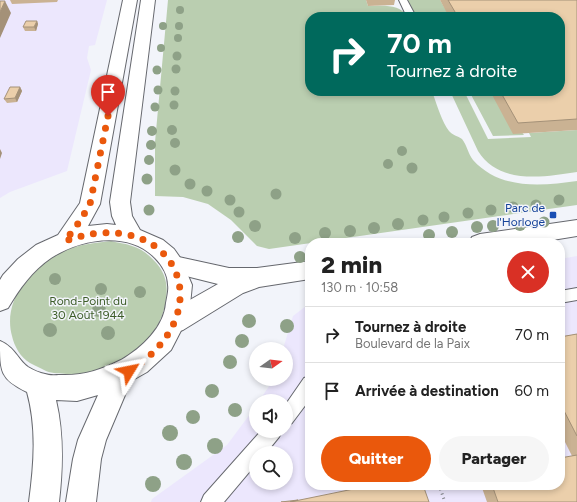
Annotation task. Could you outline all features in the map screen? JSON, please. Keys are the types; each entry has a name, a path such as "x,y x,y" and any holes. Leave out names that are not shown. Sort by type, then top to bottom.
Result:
{"main road":[{"path":"65,241 80,221 90,204 130,0"},
{"path":"132,235 122,216 120,202 148,0"},
{"path":"512,238 577,228"},
{"path":"0,301 7,280 43,252 65,241 80,236 113,232 132,235 154,244 174,265 180,292 174,322 165,337 153,352 138,365 120,376 99,384 78,388 57,389 38,385 15,373 6,364 0,353"},
{"path":"174,265 229,278 257,278 305,271"},
{"path":"174,322 235,286 257,278"},
{"path":"81,502 87,459 92,440 120,376"},
{"path":"38,385 47,418 48,468 44,502"}],"lane":[{"path":"403,0 409,12"},
{"path":"565,296 577,294"},
{"path":"293,409 305,392"},
{"path":"211,502 267,438"}],"path":[{"path":"441,490 445,502"}],"shaded area":[{"path":"0,0 107,0 95,45 89,46 87,58 91,70 67,171 10,192 0,198"},
{"path":"577,256 577,502 151,502 152,499 227,445 249,415 249,438 293,438 293,394 264,394 269,386 293,386 293,342 285,342 293,316 305,307 305,490 565,490 565,258"}],"green space":[{"path":"168,0 366,0 368,6 390,6 400,9 403,12 305,12 305,96 434,96 446,127 452,134 462,139 471,158 484,170 496,177 522,184 549,184 577,181 577,205 346,238 305,238 305,244 269,249 257,246 231,220 208,204 183,197 155,196 155,142"},
{"path":"408,0 440,0 447,12 414,12"},
{"path":"452,96 466,96 488,139 531,137 529,133 577,130 577,172 537,177 510,174 487,162 478,151"},
{"path":"472,96 494,96 524,135 493,136"},
{"name":"Rond-Point du 30 Août 1944","path":"111,241 136,247 143,251 150,256 161,269 165,277 167,290 166,299 162,315 155,330 144,343 131,354 100,370 84,373 54,373 46,371 27,361 14,344 10,323 11,310 22,285 41,265 64,251 81,245"}],"building":[{"path":"448,0 577,0 577,119 518,123 503,96 565,96 565,12 455,12"},
{"path":"0,1 5,1 0,12"},
{"path":"26,21 37,21 34,27 23,27"},
{"path":"10,87 20,87 15,98 4,99"},
{"path":"577,334 577,436 565,413 565,336"},
{"path":"577,455 577,502 498,502 494,490 565,490 565,457"},
{"path":"349,490 425,490 429,502 290,502"}],"place":[{"name":"Parc de l'Horloge","path":"553,215"}],"route":[{"path":"108,116 98,173 90,204 80,221 65,241 74,237 104,232 123,233 140,237 160,248 170,259 174,265 180,285 180,299 177,314 170,329 160,345 129,371"}]}
